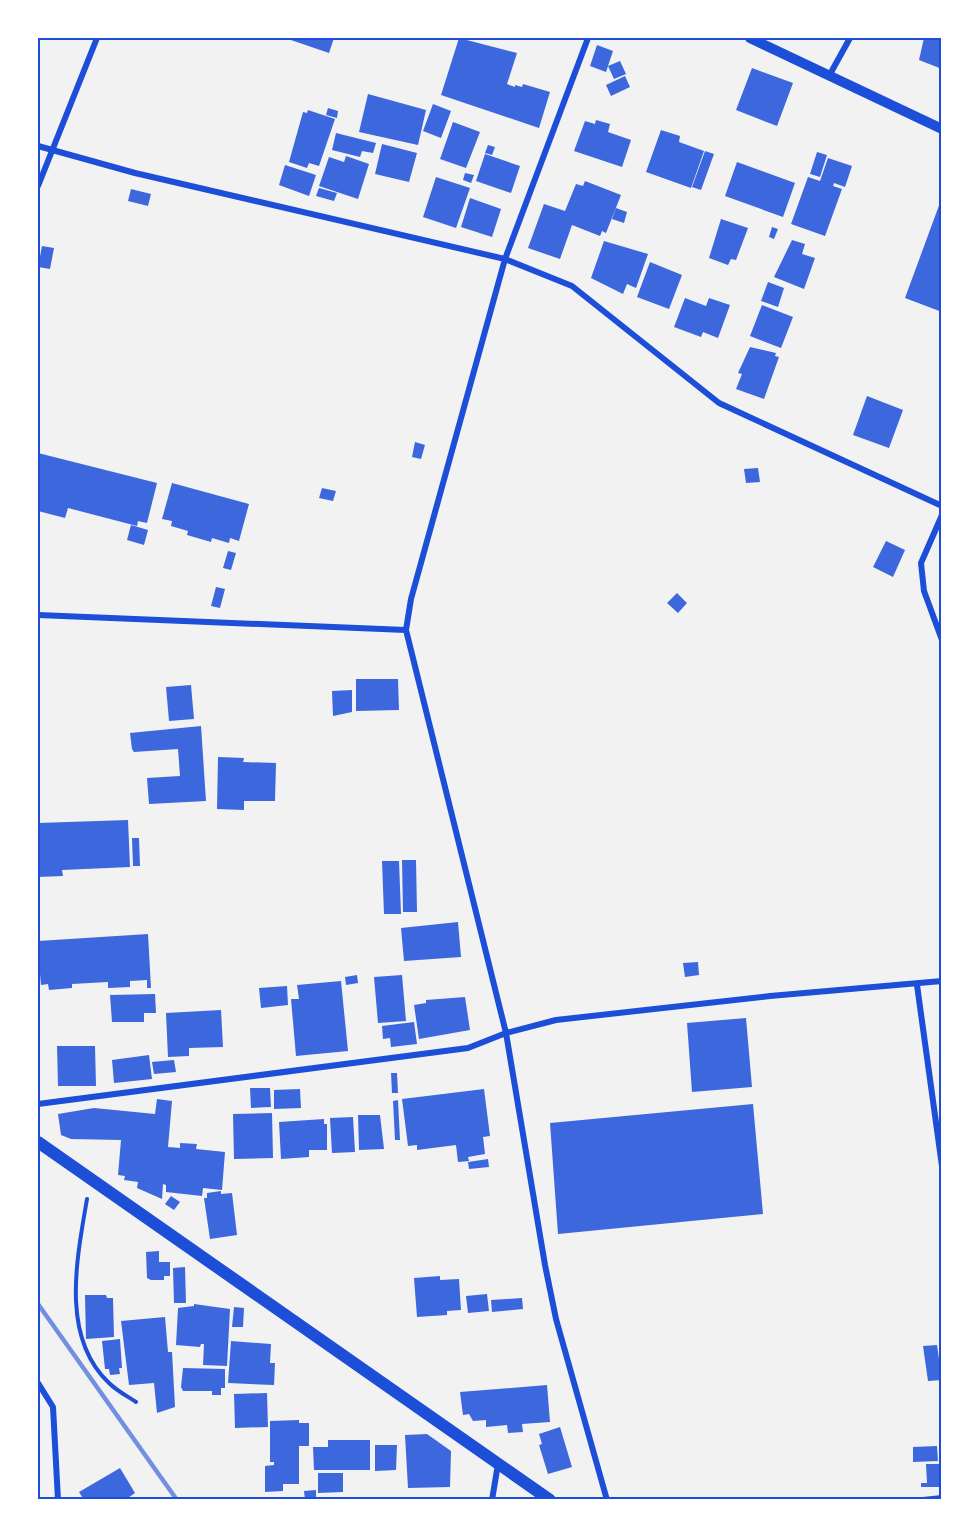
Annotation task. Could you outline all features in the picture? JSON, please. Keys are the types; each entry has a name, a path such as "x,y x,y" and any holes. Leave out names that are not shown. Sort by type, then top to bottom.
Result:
{"main road":[{"path":"38,1142 550,1500"}],"street":[{"path":"38,186 97,38"},
{"path":"588,38 505,259 411,599 406,630 506,1033 552,1298 607,1500"},
{"path":"750,38 942,129"},
{"path":"829,76 850,38"},
{"path":"38,146 135,172 505,259 572,286 719,403 942,506"},
{"path":"942,515 921,564 924,591 942,640"},
{"path":"38,615 406,630"},
{"path":"38,1104 468,1047 506,1033 556,1020 770,996 917,985 942,981"},
{"path":"917,985 942,1166"},
{"path":"38,1383 53,1407 58,1500"},
{"path":"492,1500 498,1464"},
{"path":"923,1500 942,1498"}],"path":[{"path":"90,1180 79,1244 76,1288 79,1332 88,1355 109,1383 136,1402"}],"building":[{"path":"285,38 334,38 329,53"},
{"path":"459,38 517,53 507,84 522,87 523,84 550,92 539,128 441,95"},
{"path":"924,38 942,38 942,69 919,60"},
{"path":"597,45 613,51 606,72 590,66"},
{"path":"620,61 626,74 614,79 608,66"},
{"path":"752,68 793,83 777,126 736,110"},
{"path":"625,76 630,87 611,96 606,85"},
{"path":"368,94 426,110 418,145 359,132"},
{"path":"433,104 451,111 441,138 423,131"},
{"path":"328,108 338,111 337,118 326,115"},
{"path":"308,110 335,119 319,166 309,163 307,168 289,162 303,112 307,113"},
{"path":"596,120 610,124 608,132 631,140 622,167 574,151 585,121 595,124"},
{"path":"453,122 480,132 466,168 440,159"},
{"path":"661,130 680,136 679,142 704,151 691,188 646,172"},
{"path":"336,133 376,143 373,153 362,151 360,157 332,150"},
{"path":"382,144 417,153 409,182 375,174"},
{"path":"488,145 495,147 492,155 485,153"},
{"path":"705,151 714,154 701,190 692,187"},
{"path":"817,152 827,155 820,177 810,174"},
{"path":"485,154 520,166 511,193 476,181"},
{"path":"346,156 369,164 358,199 319,186 329,157 344,162"},
{"path":"828,158 852,166 845,187 834,183 833,186 842,189 825,236 791,224 808,177 820,181"},
{"path":"737,162 795,183 783,217 725,196"},
{"path":"285,165 316,175 309,196 279,185"},
{"path":"465,173 474,175 471,183 463,180"},
{"path":"436,177 470,188 456,228 423,217"},
{"path":"585,181 621,195 606,233 602,231 600,236 572,225 560,259 528,248 544,204 565,211 576,184 583,186"},
{"path":"319,188 337,193 334,201 316,196"},
{"path":"131,189 151,194 148,206 128,201"},
{"path":"470,198 501,209 492,237 461,227"},
{"path":"942,200 942,312 905,298"},
{"path":"616,208 627,212 624,223 612,219"},
{"path":"721,219 748,228 736,260 731,259 728,265 709,258"},
{"path":"772,227 778,229 774,239 769,237"},
{"path":"792,240 805,244 802,254 815,258 804,289 774,277"},
{"path":"604,241 648,254 636,288 627,284 623,294 591,278"},
{"path":"42,246 54,248 50,269 38,267"},
{"path":"650,262 682,275 669,309 637,297"},
{"path":"768,282 784,288 778,307 761,301"},
{"path":"685,298 706,306 709,298 730,305 718,338 703,332 701,337 674,327"},
{"path":"762,305 793,317 781,348 750,336"},
{"path":"750,347 776,353 775,356 779,357 764,399 736,389 742,374 738,373"},
{"path":"867,396 903,410 889,448 853,435"},
{"path":"415,442 425,445 421,459 412,457"},
{"path":"38,453 157,483 147,523 138,521 137,526 68,508 65,518 38,511"},
{"path":"758,468 760,482 746,483 744,469"},
{"path":"172,483 249,504 239,541 230,538 229,543 212,538 211,542 187,535 188,531 171,526 172,521 162,519"},
{"path":"322,488 336,491 333,501 319,498"},
{"path":"131,525 148,530 144,545 127,540"},
{"path":"886,541 905,550 893,577 873,567"},
{"path":"228,551 236,553 231,570 223,568"},
{"path":"216,587 225,589 220,608 211,606"},
{"path":"677,593 687,603 678,613 667,603"},
{"path":"356,679 398,679 399,710 356,711"},
{"path":"191,685 194,719 169,721 166,687"},
{"path":"352,690 352,712 333,716 332,691"},
{"path":"201,726 206,801 149,804 147,778 180,776 178,749 134,752 130,733"},
{"path":"218,757 244,758 243,762 276,763 275,801 244,801 244,810 217,809"},
{"path":"128,820 130,867 62,870 63,876 38,877 38,823"},
{"path":"132,838 139,838 140,866 133,866"},
{"path":"402,860 416,860 417,912 403,912"},
{"path":"382,861 399,861 401,914 384,914"},
{"path":"458,922 461,957 404,961 401,928"},
{"path":"148,934 151,988 147,988 147,980 130,981 130,987 108,988 108,982 72,984 72,988 49,990 48,984 41,985 40,974 38,974 38,941"},
{"path":"698,962 699,975 685,977 683,963"},
{"path":"357,975 358,983 346,985 345,977"},
{"path":"402,975 406,1021 378,1023 374,977"},
{"path":"341,981 348,1051 296,1056 291,999 299,999 297,985"},
{"path":"287,986 288,1005 261,1008 259,988"},
{"path":"155,994 156,1013 144,1013 144,1022 112,1022 110,995"},
{"path":"465,997 470,1030 419,1039 414,1005 426,1003 426,1000"},
{"path":"221,1010 223,1047 189,1048 189,1056 168,1057 166,1013"},
{"path":"746,1018 752,1087 692,1092 687,1023"},
{"path":"414,1022 417,1044 391,1047 390,1038 383,1039 382,1026"},
{"path":"57,1046 95,1046 96,1086 58,1086"},
{"path":"149,1055 152,1079 114,1083 112,1060"},
{"path":"174,1060 176,1072 154,1074 152,1062"},
{"path":"391,1073 397,1073 398,1093 392,1093"},
{"path":"250,1088 270,1088 271,1107 251,1108"},
{"path":"300,1089 301,1108 274,1109 274,1090"},
{"path":"484,1089 490,1136 483,1137 485,1154 468,1157 469,1161 458,1162 456,1145 417,1150 417,1145 408,1146 402,1099"},
{"path":"157,1099 172,1101 168,1147 180,1148 180,1143 197,1144 196,1149 225,1152 222,1190 203,1188 202,1196 166,1192 166,1185 163,1184 162,1199 137,1188 138,1182 124,1180 125,1176 118,1175 121,1140 71,1139 61,1135 58,1114 94,1108 155,1114"},
{"path":"398,1100 400,1140 395,1140 393,1101"},
{"path":"753,1104 763,1214 558,1234 550,1123"},
{"path":"272,1113 273,1158 234,1159 233,1114"},
{"path":"358,1115 380,1115 384,1149 359,1150"},
{"path":"353,1117 355,1152 332,1153 330,1118"},
{"path":"324,1119 324,1124 327,1124 327,1150 309,1150 309,1157 281,1159 279,1122"},
{"path":"488,1159 489,1167 469,1169 468,1162"},
{"path":"221,1191 221,1194 232,1193 237,1235 210,1239 204,1198 207,1198 207,1193"},
{"path":"171,1196 180,1202 174,1210 165,1204"},
{"path":"159,1251 159,1262 170,1262 170,1276 164,1276 164,1280 151,1280 147,1278 146,1252"},
{"path":"185,1267 186,1303 174,1303 173,1268"},
{"path":"440,1276 440,1280 459,1279 461,1310 447,1311 447,1315 417,1317 414,1278"},
{"path":"487,1294 489,1311 468,1313 466,1296"},
{"path":"85,1295 106,1295 107,1298 113,1298 114,1337 86,1339"},
{"path":"522,1298 523,1309 492,1312 491,1300"},
{"path":"194,1304 230,1309 227,1366 203,1365 204,1344 200,1347 176,1345 178,1308 194,1306"},
{"path":"234,1307 244,1308 243,1327 232,1327"},
{"path":"165,1317 168,1352 172,1352 175,1407 157,1413 154,1383 129,1385 121,1321"},
{"path":"120,1339 122,1368 119,1368 120,1374 110,1375 109,1369 105,1369 102,1341"},
{"path":"231,1341 271,1344 270,1363 275,1363 274,1385 228,1383"},
{"path":"937,1345 942,1380 928,1381 923,1346"},
{"path":"183,1368 225,1369 225,1388 221,1388 221,1395 212,1395 212,1391 183,1391 181,1387"},
{"path":"547,1385 550,1422 522,1424 523,1432 508,1433 507,1425 486,1427 486,1420 473,1421 469,1414 463,1415 460,1392"},
{"path":"267,1393 268,1427 235,1428 234,1394"},
{"path":"299,1420 299,1423 309,1423 309,1446 299,1446 299,1484 283,1484 283,1491 265,1492 265,1466 274,1465 274,1462 270,1462 270,1421"},
{"path":"560,1427 572,1467 548,1474 539,1445 542,1444 539,1434"},
{"path":"427,1434 451,1451 450,1487 408,1488 405,1435"},
{"path":"328,1440 370,1440 370,1470 314,1470 313,1447 328,1447"},
{"path":"375,1445 397,1445 396,1470 375,1471"},
{"path":"937,1446 938,1461 913,1462 913,1447"},
{"path":"926,1464 942,1464 942,1487 921,1487 921,1483 927,1483"},
{"path":"120,1468 135,1493 125,1500 84,1500 79,1492"},
{"path":"318,1473 343,1473 343,1492 318,1493"},
{"path":"316,1490 316,1500 305,1500 304,1491"}],"railway":[{"path":"38,1304 177,1500"}]}
